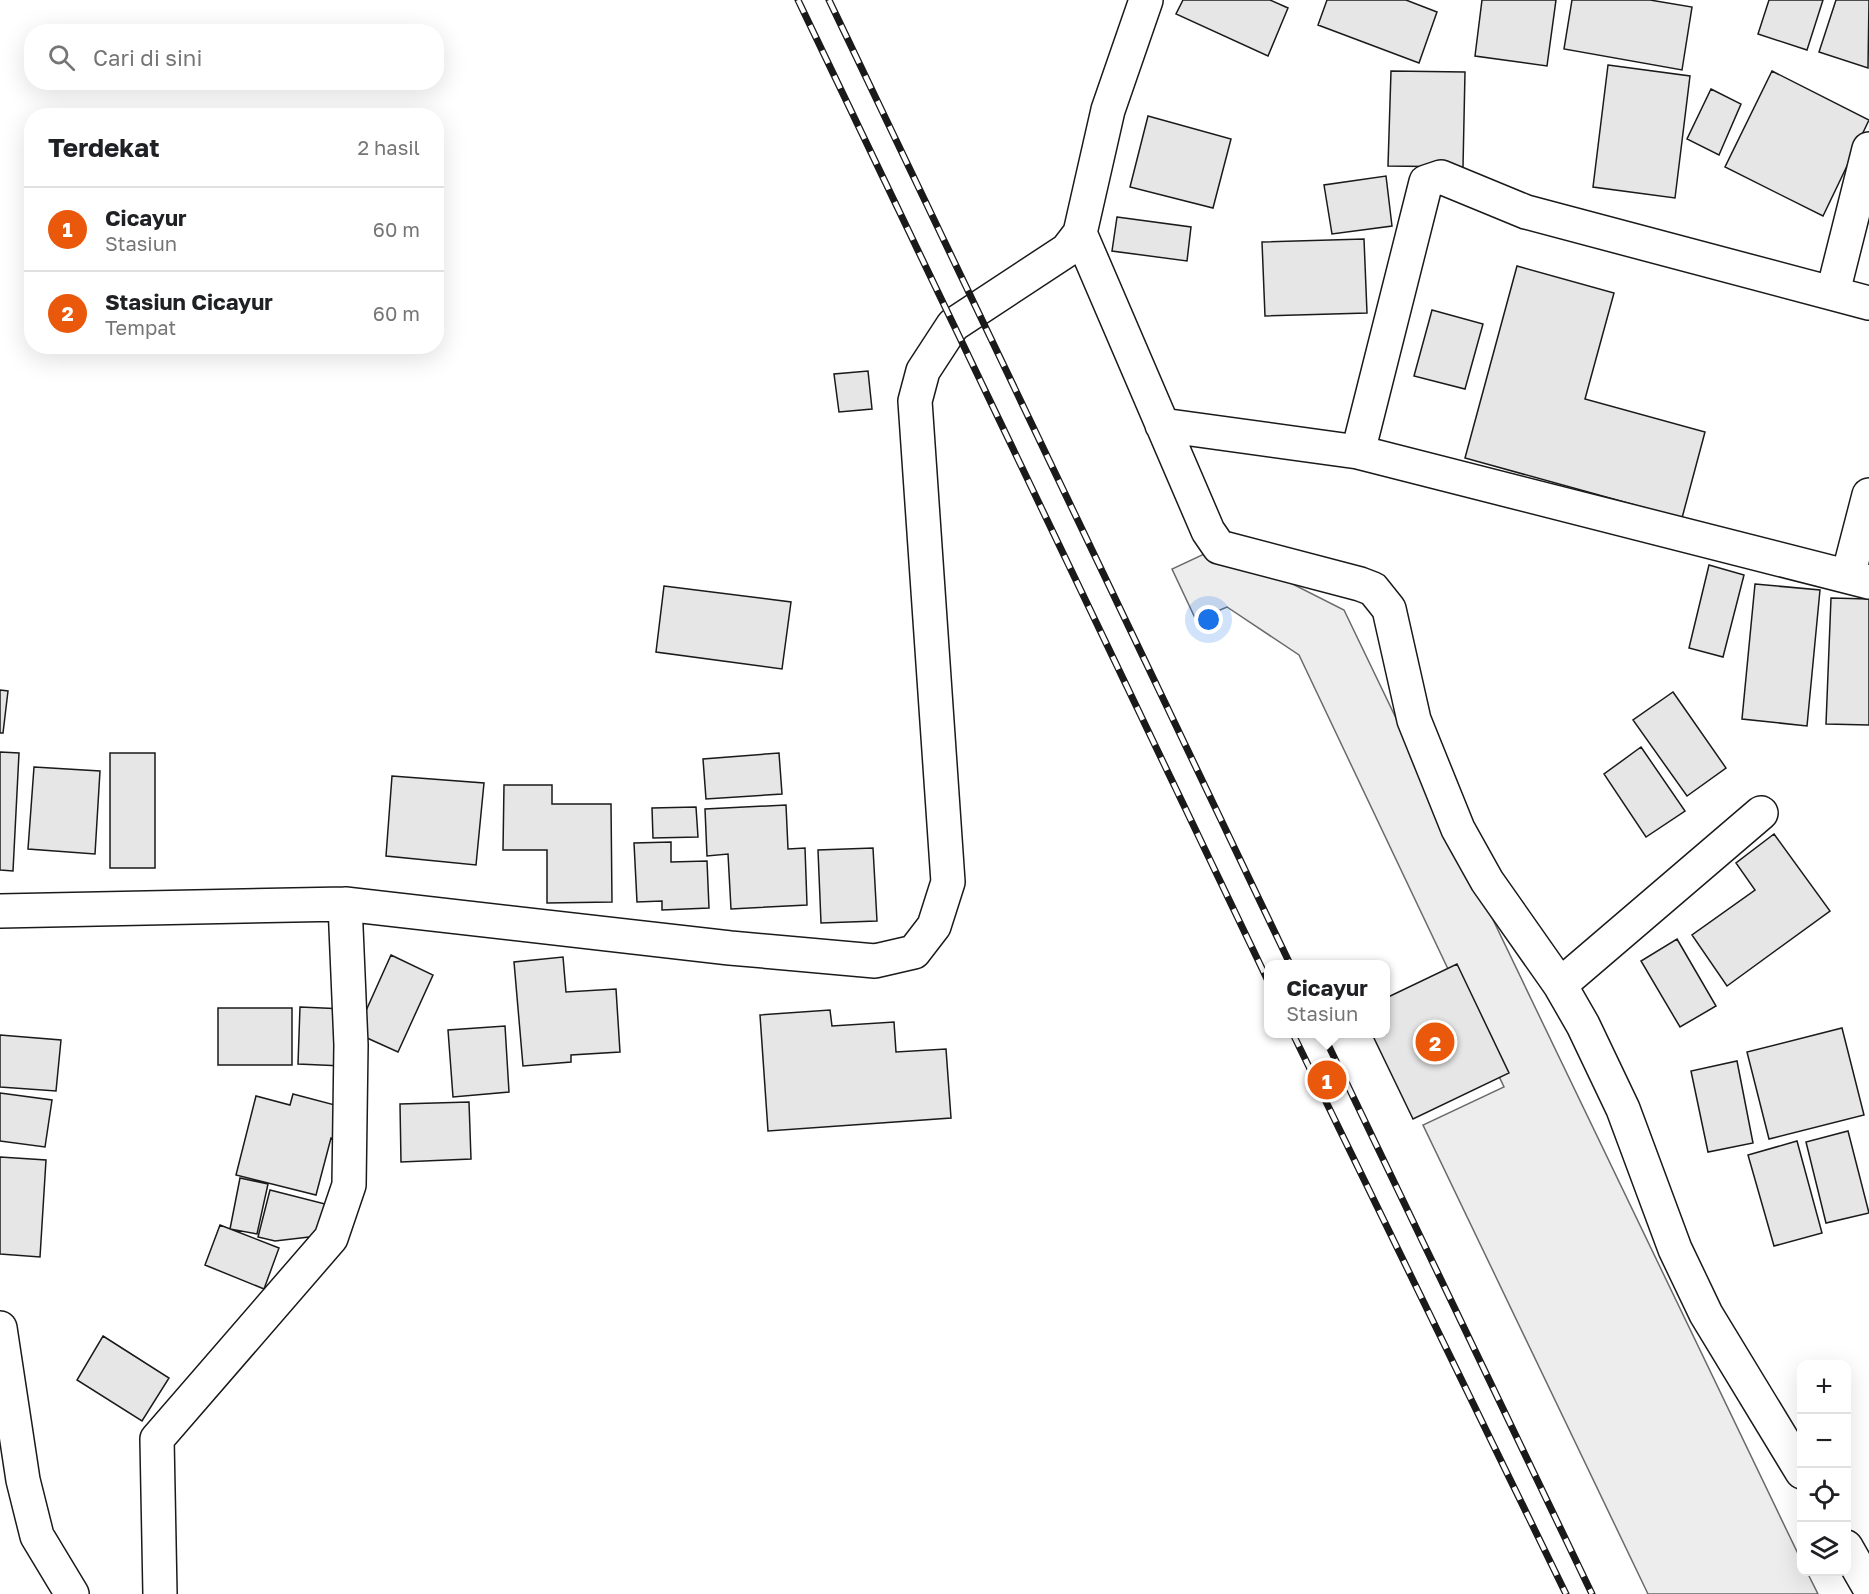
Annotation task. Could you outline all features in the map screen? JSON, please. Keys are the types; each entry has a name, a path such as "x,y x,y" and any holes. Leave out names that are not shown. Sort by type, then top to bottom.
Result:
{"street":[{"path":"0,911 345,904 730,948 875,961 914,952 934,926 948,882 915,401 923,371 953,325 1067,250 1080,233 1108,110 1146,0"},
{"path":"1833,292 1869,149"},
{"path":"1358,452 1426,182 1441,177 1526,212 1869,303"},
{"path":"1080,233 1208,531 1219,547 1360,584 1373,589 1389,609 1414,720 1458,829 1487,881 1560,985 1614,1088 1675,1249 1706,1314 1800,1468"},
{"path":"1162,425 1358,452 1859,579 1869,495"},
{"path":"1560,985 1761,813"},
{"path":"160,1594 157,1439 331,1238 349,1185 351,1046 345,904"},
{"path":"0,1328 23,1480 37,1536 72,1594"},
{"path":"1851,1556 1869,1587"}],"shaded area":[{"path":"1219,547 1344,610 1797,1552 1797,1576 1809,1576 1818,1594 1648,1594 1423,1125 1504,1087 1299,655 1227,607 1196,620 1172,569"}],"building":[{"path":"1183,0 1270,0 1288,8 1268,56 1176,14"},
{"path":"1327,0 1406,0 1437,12 1419,63 1318,25"},
{"path":"1482,0 1556,0 1547,66 1475,56"},
{"path":"1572,0 1650,0 1692,7 1682,70 1564,49"},
{"path":"1769,0 1823,0 1807,50 1758,34"},
{"path":"1836,0 1869,0 1868,68 1819,52"},
{"path":"1608,65 1690,76 1675,198 1593,187"},
{"path":"1391,71 1465,72 1463,167 1388,166"},
{"path":"1772,71 1869,120 1823,216 1725,167"},
{"path":"1711,89 1741,104 1719,155 1687,139"},
{"path":"1148,116 1231,139 1213,208 1130,187"},
{"path":"1386,176 1392,226 1332,234 1324,185"},
{"path":"1117,217 1191,227 1187,261 1112,251"},
{"path":"1364,239 1367,313 1265,316 1262,242"},
{"path":"1517,266 1614,293 1585,399 1705,432 1682,518 1465,458"},
{"path":"1432,310 1483,324 1465,389 1414,376"},
{"path":"868,371 872,409 839,412 834,374"},
{"path":"1709,565 1744,575 1723,657 1689,648"},
{"path":"1755,584 1820,590 1807,726 1742,719"},
{"path":"664,586 791,602 782,669 656,652"},
{"path":"1831,598 1869,599 1869,725 1826,724"},
{"path":"0,690 8,691 3,733 0,733"},
{"path":"1673,692 1726,768 1687,796 1633,720"},
{"path":"1641,747 1685,811 1646,837 1604,774"},
{"path":"0,752 19,753 13,871 0,870"},
{"path":"110,753 155,753 155,868 110,868"},
{"path":"779,753 782,794 706,799 703,759"},
{"path":"34,767 100,771 95,854 28,849"},
{"path":"392,776 484,783 476,865 386,856"},
{"path":"504,785 552,785 552,804 611,804 612,902 547,903 547,850 503,850"},
{"path":"786,805 788,849 805,848 807,905 731,909 728,854 707,856 705,809"},
{"path":"696,807 698,837 653,838 652,808"},
{"path":"1774,834 1830,911 1727,986 1692,935 1755,890 1736,863"},
{"path":"671,842 671,862 707,861 709,908 662,910 662,901 637,902 634,843"},
{"path":"873,848 877,921 821,923 818,850"},
{"path":"1677,939 1716,1006 1680,1027 1641,961"},
{"path":"391,955 433,975 398,1052 356,1033"},
{"path":"563,957 566,992 616,989 620,1052 571,1055 571,1062 523,1066 514,962"},
{"path":"1457,964 1509,1073 1413,1119 1374,1038 1390,1038 1390,996"},
{"path":"300,1007 345,1009 343,1066 298,1064"},
{"path":"218,1008 292,1008 292,1065 218,1065"},
{"path":"830,1010 832,1026 894,1022 896,1052 946,1049 951,1118 768,1131 760,1015"},
{"path":"505,1026 509,1092 453,1097 448,1030"},
{"path":"1842,1028 1864,1115 1769,1139 1747,1052"},
{"path":"0,1035 61,1040 56,1091 0,1087"},
{"path":"1737,1061 1753,1143 1708,1152 1691,1071"},
{"path":"0,1093 52,1100 45,1147 0,1141"},
{"path":"293,1094 335,1105 343,1142 331,1138 316,1195 236,1175 256,1096 290,1105"},
{"path":"469,1102 471,1159 401,1162 400,1104"},
{"path":"1848,1131 1869,1213 1826,1223 1806,1142"},
{"path":"1797,1141 1822,1233 1774,1246 1748,1155"},
{"path":"0,1157 46,1160 40,1257 0,1254"},
{"path":"240,1178 268,1184 257,1234 230,1229"},
{"path":"270,1190 333,1206 326,1235 275,1241 258,1237"},
{"path":"220,1225 279,1248 264,1289 205,1265"},
{"path":"103,1336 169,1378 142,1421 77,1380"}],"railway":[{"path":"798,0 1264,973"},
{"path":"829,0 1288,960"},
{"path":"1295,1038 1566,1594"},
{"path":"1325,1038 1592,1594"}],"place":[{"name":"Stasiun Cicayur","path":"1435,1042"},
{"name":"Cicayur","path":"1327,1080"}]}
